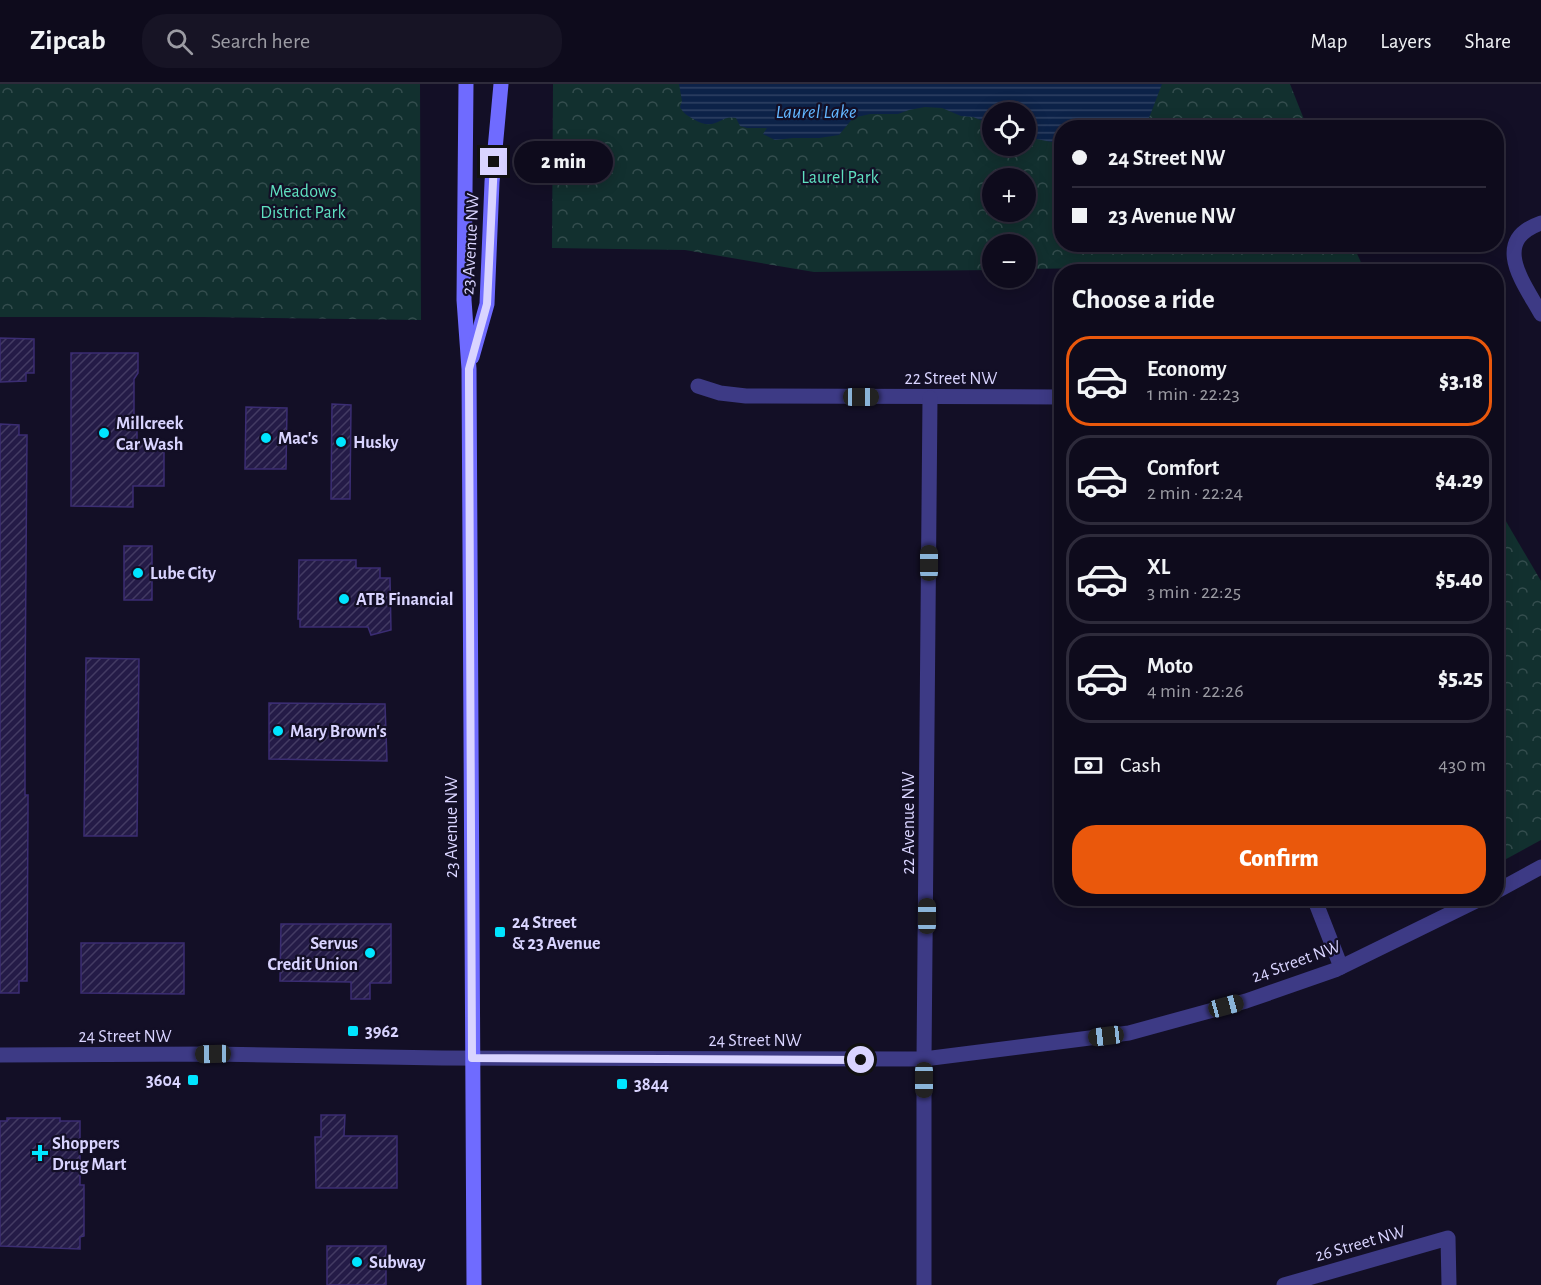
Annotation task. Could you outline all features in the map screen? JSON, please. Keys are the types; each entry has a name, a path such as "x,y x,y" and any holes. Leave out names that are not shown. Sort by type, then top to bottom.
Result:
{"main road":[{"name":"23 Avenue NW","path":"466,84 464,300 469,369 474,1285"},
{"name":"23 Avenue NW","path":"469,369 487,304 492,182 501,84"}],"street":[{"path":"1541,223 1518,237 1514,245 1516,270 1541,314"},
{"name":"22 Street NW","path":"698,386 720,393 746,396 1054,398"},
{"name":"22 Avenue NW","path":"924,1285 930,398"},
{"path":"1504,887 1541,867"},
{"path":"1317,906 1341,967"},
{"name":"24 Street NW","path":"0,1055 224,1054 472,1058 924,1059 1129,1033 1246,1001 1341,967 1466,906"},
{"name":"26 Street NW","path":"1284,1285 1448,1238 1449,1285"}],"green space":[{"name":"Meadows District Park","path":"0,84 420,84 421,320 0,317"},
{"name":"Laurel Park","path":"553,84 1290,84 1304,120 1054,120 1054,252 1356,252 1362,264 1054,264 1054,269 1036,269 1036,234 982,234 982,270 814,272 685,250 552,248"},
{"path":"1504,518 1541,581 1541,840 1504,860"}],"water":[{"name":"Laurel Lake","path":"679,84 1162,84 1147,120 1054,120 1054,142 1036,139 1036,102 982,102 982,121 961,116 942,108 925,107 898,114 870,114 853,118 839,135 775,140 763,134 767,128 740,126 736,118 731,117 713,124 702,123 693,119 680,107 682,101"}],"building":[{"path":"0,338 34,339 34,373 26,373 26,381 0,382"},
{"name":"Millcreek Car Wash","path":"71,353 138,353 138,373 134,379 134,422 137,423 137,443 164,443 164,486 133,486 133,507 71,506"},
{"name":"Husky","path":"332,404 351,405 350,499 331,499"},
{"name":"Mac's","path":"246,407 287,408 286,469 245,469"},
{"path":"0,424 19,425 19,435 27,435 25,795 28,795 27,981 19,981 19,993 0,993"},
{"name":"Lube City","path":"124,546 152,546 152,600 124,600"},
{"name":"ATB Financial","path":"299,560 356,560 356,568 380,568 380,578 390,578 391,630 371,635 368,627 300,627 300,619 298,619"},
{"path":"86,658 139,659 137,836 84,836"},
{"path":"269,703 385,704 387,761 269,759"},
{"path":"281,924 391,924 391,983 370,983 370,999 351,999 351,982 280,981"},
{"path":"81,943 184,943 184,994 81,993"},
{"path":"321,1115 345,1115 344,1136 397,1136 397,1188 316,1188 315,1137 321,1137"},
{"name":"Shoppers Drug Mart","path":"7,1118 60,1118 60,1121 80,1121 80,1185 84,1185 84,1236 80,1237 80,1249 0,1246 0,1121 7,1121"},
{"name":"Subway","path":"327,1246 386,1246 386,1285 327,1285"}],"place":[{"name":"Millcreek Car Wash","path":"104,433"},
{"name":"Mac's","path":"266,438"},
{"name":"Husky","path":"341,442"},
{"name":"Lube City","path":"138,573"},
{"name":"ATB Financial","path":"344,599"},
{"name":"Mary Brown's","path":"278,731"},
{"name":"24 Street & 23 Avenue","path":"500,932"},
{"name":"Servus Credit Union","path":"370,953"},
{"name":"3962","path":"353,1031"},
{"name":"3604","path":"193,1080"},
{"name":"3844","path":"622,1084"},
{"name":"Shoppers Drug Mart","path":"40,1153"},
{"name":"Subway","path":"357,1262"}],"route":[{"path":"494,162 487,304 469,369 472,1058 861,1060"}]}
